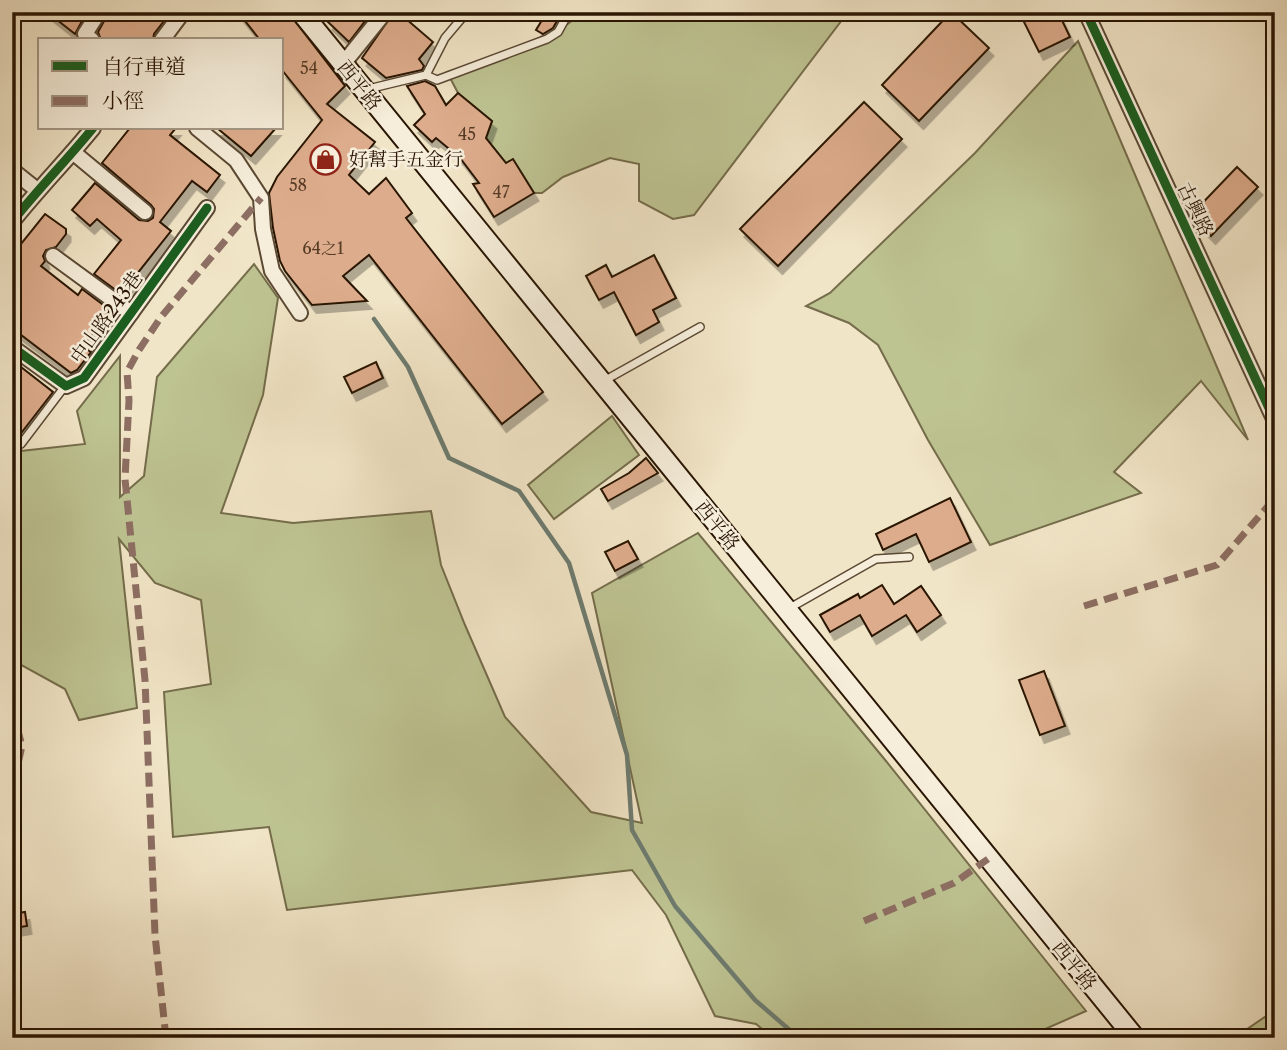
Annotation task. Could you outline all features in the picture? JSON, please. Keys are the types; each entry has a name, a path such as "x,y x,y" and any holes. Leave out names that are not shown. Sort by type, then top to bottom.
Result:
{"main road":[{"name":"西平路","path":"309,16 364,90 1135,1038"}],"street":[{"path":"90,38 85,34 99,12"},
{"path":"164,38 183,12"},
{"path":"344,64 385,12"},
{"name":"古興路","path":"1086,12 1275,421"},
{"path":"12,222 91,130"},
{"path":"199,130 236,160 261,198 262,229 272,271 300,313"},
{"path":"74,153 145,212"},
{"path":"12,170 37,190"},
{"name":"中山路243巷","path":"12,347 66,386 84,378 207,208"},
{"path":"53,256 131,313"}],"lane":[{"path":"426,75 445,38 467,12"},
{"path":"364,90 426,75 437,80 547,39 558,32 569,12"},
{"path":"602,383 699,327"},
{"path":"21,444 66,386"},
{"path":"787,609 876,559 909,557"}],"green space":[{"path":"582,12 848,12 694,215 673,219 639,201 639,164 610,158 563,177 542,193 534,193 513,160 506,163 486,138 492,121 458,93 447,72 535,43 552,35"},
{"path":"1078,41 1248,440 1201,381 1114,472 1141,493 990,545 928,440 878,345 849,323 806,306 830,293 975,153"},
{"path":"254,264 278,298 263,395 221,513 293,523 431,511 441,565 505,717 591,812 642,823 592,593 698,533 886,761 1086,1011 1025,1038 773,1038 756,1024 715,1016 666,915 632,870 287,910 269,827 173,837 164,692 211,684 201,600 155,583 119,539 137,708 79,720 65,689 12,660 12,452 85,444 77,411 120,356 120,497 144,476 157,377"},
{"path":"612,416 639,455 554,519 528,485"},
{"path":"1275,1010 1275,1038 1234,1038"}],"building":[{"path":"47,12 87,12 75,34"},
{"path":"109,12 171,12 153,38 100,38 98,32"},
{"path":"238,12 288,12 345,86 327,104 375,142 349,175 369,194 386,178 412,213 406,218 543,392 502,424 369,255 343,276 367,301 312,305 285,271 280,261 273,228 269,193 277,177 322,120 284,72 284,38 258,38"},
{"path":"337,12 372,12 349,42 328,22"},
{"path":"394,12 398,12 433,42 419,59 424,66 422,70 386,78 362,58"},
{"path":"547,12 562,12 553,28 543,34 536,30"},
{"path":"951,12 989,48 919,121 882,85"},
{"path":"1029,12 1058,12 1070,37 1039,52 1021,16"},
{"path":"425,81 435,86 446,105 458,93 492,121 486,138 506,163 513,159 534,193 494,217 473,184 479,183 460,158 436,138 432,142 414,125 425,114 407,86"},
{"path":"864,102 902,139 778,266 740,229"},
{"path":"128,130 174,130 170,135 220,175 207,192 192,181 160,222 171,231 121,294 94,274 121,240 97,219 90,226 72,210 95,183 139,220 148,221 153,218 154,209 102,163"},
{"path":"219,130 274,130 251,156"},
{"path":"1237,167 1258,187 1211,236 1191,215"},
{"path":"45,214 66,229 66,234 56,247 46,250 43,256 45,261 41,266 78,295 82,289 110,310 83,347 91,352 77,370 71,373 12,328 12,255"},
{"path":"654,255 676,298 653,310 659,322 636,335 614,292 599,300 586,276 606,265 612,277"},
{"path":"12,360 53,392 22,432 12,425"},
{"path":"376,362 383,378 352,393 344,377"},
{"path":"646,458 658,473 608,501 601,489 629,473"},
{"path":"950,498 971,542 929,562 916,534 883,550 876,534"},
{"path":"628,541 638,559 615,571 605,552"},
{"path":"882,585 894,604 921,586 941,615 917,632 906,615 872,636 860,615 830,632 820,615 858,594 860,598"},
{"path":"1044,671 1065,726 1040,735 1019,680"},
{"path":"25,912 27,926 14,928 12,914"}],"waterway":[{"path":"374,319 408,367 449,458 519,491 569,563 627,755 632,830 675,906 755,1000 799,1038"}],"marked path":[{"path":"166,1038 155,935 145,680 125,479 129,400 127,372 161,317 261,198"},
{"path":"1084,606 1217,565 1275,498"},
{"path":"12,708 22,746 12,790"},
{"path":"864,921 954,883 988,859"}],"cycle path":[{"path":"1086,12 1275,421"},
{"path":"12,222 91,130"},
{"path":"12,347 66,386 84,378 207,208"}],"place":[{"name":"好幫手五金行","path":"326,159"}]}
